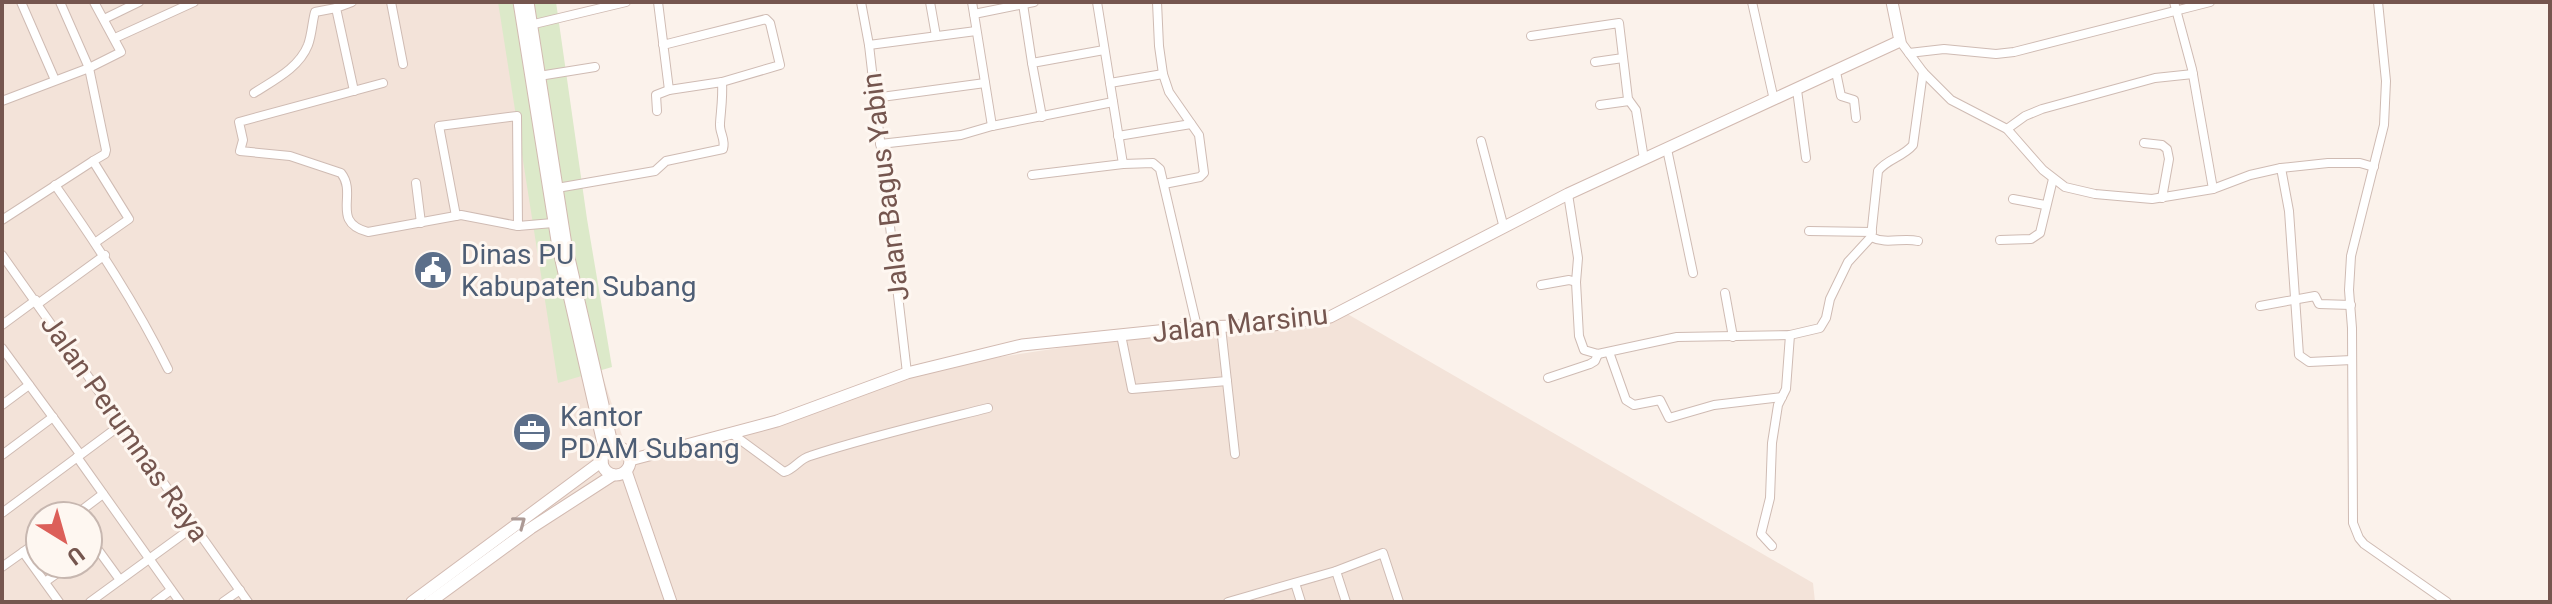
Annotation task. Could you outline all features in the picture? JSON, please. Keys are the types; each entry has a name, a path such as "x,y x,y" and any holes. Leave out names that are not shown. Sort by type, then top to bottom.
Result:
{"street":[{"path":"21,2 55,80"},
{"path":"2,220 105,154 89,68 60,2"},
{"path":"2,101 89,68 121,52 94,2"},
{"path":"104,19 139,2"},
{"path":"115,38 194,2"},
{"path":"254,93 301,57 311,36 315,12 352,2"},
{"path":"391,2 403,64"},
{"path":"519,2 553,223 575,330 607,454"},
{"path":"528,2 557,188 607,454 605,470 623,469"},
{"path":"530,25 626,2"},
{"path":"658,2 669,90"},
{"name":"Jalan Bagus Yabin","path":"861,2 869,45 907,373"},
{"path":"930,2 936,36"},
{"path":"972,2 992,126"},
{"path":"974,14 1034,2"},
{"path":"1098,2 1123,164"},
{"path":"1157,2 1163,74 1169,92 1199,135 1203,174 1164,184"},
{"path":"1752,2 1774,100"},
{"path":"1892,2 1900,41 1923,72 1951,100 2007,129 2053,179 2065,187 2095,194 2162,198 2213,189 2250,175 2281,168 2328,163 2360,163 2374,167"},
{"path":"1909,53 1944,49 1996,54 2014,52 2174,6 2210,2"},
{"path":"2378,2 2386,81 2384,125 2351,256 2351,506 2355,530 2364,544 2447,602"},
{"path":"1023,4 1042,117"},
{"path":"2174,6 2193,74 2213,189"},
{"path":"336,8 354,91"},
{"path":"657,111 656,95 669,90 722,82 780,66 767,20 663,45"},
{"path":"1531,36 1616,21 1620,24 1629,101 1636,110 1644,159"},
{"path":"869,45 976,31"},
{"name":"Jalan Marsinu","path":"430,602 531,528 623,469 777,421 907,373 1022,345 1197,327 1273,325 1311,321 1344,312 1568,194 1900,41"},
{"path":"1032,63 1104,50"},
{"path":"1595,62 1623,58"},
{"path":"539,76 595,67"},
{"path":"1836,72 1841,96 1854,100 1856,118"},
{"path":"1568,194 1578,258 1579,336 1584,350 1598,354 1677,337 1809,332 1824,325 1830,299 1848,262 1871,234 1878,171 1883,164 1907,152 1913,145 1923,72"},
{"path":"1110,83 1163,74"},
{"path":"2007,129 2042,109 2155,78 2193,74"},
{"path":"557,188 655,171 666,161 723,149 725,144 720,126 722,82"},
{"path":"383,83 239,122 243,140 240,151 290,156 341,173 347,183 345,211 354,226 368,232 456,216 518,226 553,223"},
{"path":"874,98 985,83"},
{"path":"1797,90 1806,158"},
{"path":"1600,105 1629,101"},
{"path":"880,144 961,135 1113,102"},
{"path":"456,216 439,126 517,116 518,226"},
{"path":"1118,136 1191,124"},
{"path":"1481,141 1504,228"},
{"path":"2144,143 2162,145 2167,149 2169,159 2162,198"},
{"path":"1667,149 1693,273"},
{"path":"93,161 129,219 96,242"},
{"path":"1032,175 1123,164 1153,163 1160,169 1197,327"},
{"path":"2281,168 2289,211 2299,355 2309,362 2352,360"},
{"path":"2000,240 2037,236 2040,233 2053,179"},
{"path":"416,183 421,223"},
{"path":"55,185 105,255 143,318 168,369"},
{"path":"2013,199 2045,205"},
{"path":"1809,231 1871,234 1895,242 1908,239 1918,241"},
{"name":"Jalan Perumnas Raya","path":"2,255 248,602"},
{"path":"2,325 105,255"},
{"path":"1541,285 1569,280 1576,282"},
{"path":"1725,293 1733,337"},
{"path":"2260,306 2315,296 2319,304 2351,305"},
{"path":"1221,327 1235,454"},
{"path":"1121,335 1132,389 1227,381"},
{"path":"1772,546 1761,534 1770,498 1772,443 1786,389 1790,335"},
{"path":"1609,352 1626,400 1634,405 1660,400 1669,418 1714,405 1782,397"},
{"path":"4,353 53,417 180,602"},
{"path":"1548,378 1590,364 1598,354"},
{"path":"2,405 29,385"},
{"path":"731,433 784,472 805,457 988,408"},
{"path":"2,455 53,417"},
{"path":"2,513 122,424"},
{"path":"412,602 607,454 624,450 623,469 671,602"},
{"path":"95,500 103,494"},
{"path":"90,602 193,527"},
{"path":"2,567 23,552 59,602"},
{"path":"1228,602 1248,599 1383,553 1399,602"},
{"path":"104,562 120,580"},
{"path":"1336,571 1346,602"},
{"path":"1295,583 1301,602"},
{"path":"155,602 171,590"},
{"path":"223,602 240,590"}],"shaded area":[{"path":"2,2 537,2 553,223 630,460 777,420 927,368 1197,327 1344,312 1813,583 1815,602 2,602"}],"green space":[{"path":"498,2 556,2 612,367 558,383"}],"place":[{"name":"Dinas PU Kabupaten Subang","path":"433,270"},
{"name":"Kantor PDAM Subang","path":"532,432"}]}
